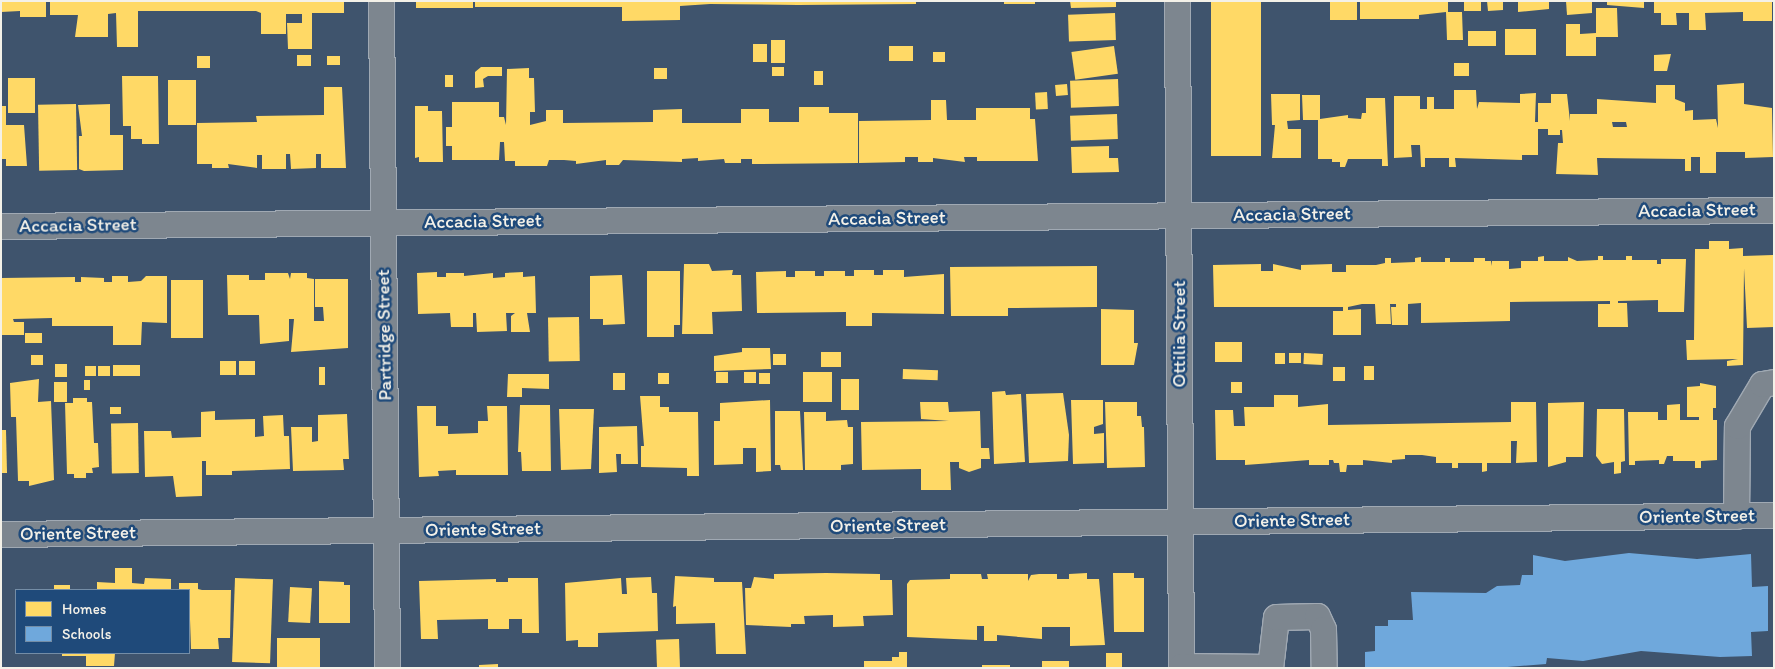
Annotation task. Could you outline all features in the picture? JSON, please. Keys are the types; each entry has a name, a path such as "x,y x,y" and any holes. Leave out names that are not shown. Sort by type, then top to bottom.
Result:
{"street":[{"name":"Partridge Street","path":"381,1 387,668"},
{"name":"Ottilia Street","path":"1177,1 1181,667"},
{"name":"Accacia Street","path":"1,226 1774,210"},
{"path":"1736,516 1737,426 1762,384 1774,382"},
{"name":"Oriente Street","path":"1,534 1774,515"},
{"path":"1181,667 1270,668 1276,617 1317,616 1323,629 1324,668"}],"building: Homes":[{"path":"1,1 46,1 46,17 20,17 20,11 1,12"},
{"path":"50,1 344,1 344,13 312,13 312,49 288,49 287,23 302,23 302,14 286,14 286,34 261,34 261,13 256,11 138,11 138,47 117,47 116,13 108,14 108,37 75,37 78,15 50,15"},
{"path":"416,1 473,1 473,8 416,8"},
{"path":"475,1 916,1 916,4 710,4 680,6 680,20 622,21 622,7 475,7"},
{"path":"1004,1 1035,1 1035,4 1004,4"},
{"path":"1070,1 1116,1 1116,7 1071,8"},
{"path":"1211,1 1261,1 1261,156 1211,156"},
{"path":"1330,1 1357,1 1357,20 1330,20"},
{"path":"1360,1 1448,1 1448,12 1462,12 1463,40 1447,40 1446,12 1419,15 1419,19 1360,19"},
{"path":"1464,1 1481,1 1481,11 1464,11"},
{"path":"1487,1 1503,1 1503,10 1488,11"},
{"path":"1518,1 1549,1 1549,9 1518,12"},
{"path":"1566,1 1592,1 1592,13 1567,15"},
{"path":"1607,1 1644,1 1644,8 1607,5"},
{"path":"1654,1 1772,1 1772,21 1743,21 1743,12 1705,13 1706,30 1689,30 1689,13 1676,13 1677,25 1661,25 1661,13 1654,13"},
{"path":"1596,8 1617,8 1618,37 1596,37 1596,56 1566,56 1566,24 1580,24 1580,34 1596,33"},
{"path":"1115,13 1116,40 1069,42 1068,15"},
{"path":"1505,29 1536,29 1536,55 1505,55"},
{"path":"1468,31 1496,31 1496,46 1468,46"},
{"path":"771,40 785,40 785,63 771,63"},
{"path":"753,44 767,44 767,62 753,62"},
{"path":"889,46 913,46 913,61 889,61"},
{"path":"1114,46 1118,74 1075,80 1071,52"},
{"path":"933,52 945,52 945,62 933,62"},
{"path":"1671,54 1667,71 1654,71 1654,55"},
{"path":"297,55 311,55 311,66 297,66"},
{"path":"197,56 210,56 210,68 197,68"},
{"path":"327,56 340,56 340,65 327,65"},
{"path":"1454,63 1469,63 1469,76 1454,76"},
{"path":"481,67 502,67 502,76 488,76 483,79 484,87 475,88 475,72"},
{"path":"772,67 784,67 784,76 772,76"},
{"path":"529,68 529,78 534,78 535,112 530,112 530,125 546,121 546,110 563,110 563,123 653,122 653,110 682,109 682,123 741,123 741,109 769,109 769,122 799,122 799,107 829,107 829,113 858,113 858,163 752,164 752,159 741,159 741,163 725,163 724,159 698,161 698,158 682,159 682,162 623,160 619,165 606,165 606,160 576,164 576,161 549,160 547,166 515,166 515,161 505,161 504,142 500,142 499,160 452,160 452,146 446,146 446,127 452,127 452,102 499,102 499,117 504,117 506,125 507,69"},
{"path":"654,68 667,68 667,79 654,79"},
{"path":"814,71 823,71 823,85 814,85"},
{"path":"445,75 453,75 453,87 445,87"},
{"path":"122,76 158,76 159,144 142,144 142,139 131,139 131,126 123,126"},
{"path":"8,78 35,78 35,113 8,113"},
{"path":"1118,79 1119,106 1071,108 1070,81"},
{"path":"168,80 196,80 196,125 168,125"},
{"path":"1744,83 1744,104 1772,108 1773,157 1745,158 1745,152 1716,152 1716,173 1700,173 1700,157 1691,157 1691,171 1685,171 1685,159 1597,158 1598,175 1556,174 1558,143 1563,143 1562,130 1560,130 1560,135 1548,135 1548,129 1538,129 1538,155 1522,155 1522,160 1455,158 1456,167 1449,167 1449,158 1425,158 1425,167 1421,167 1420,145 1411,145 1412,157 1394,158 1394,96 1420,96 1420,109 1427,109 1427,97 1434,97 1434,109 1454,109 1454,90 1476,90 1477,109 1479,102 1520,103 1520,94 1536,93 1535,122 1538,122 1538,103 1551,103 1551,94 1567,94 1570,121 1570,114 1597,114 1597,99 1656,103 1656,85 1675,85 1675,99 1685,103 1685,111 1693,110 1693,120 1716,119 1718,128 1717,85","holes":["1612,122 1626,122 1627,127 1613,127"]},
{"path":"1067,84 1068,95 1056,96 1055,85"},
{"path":"324,87 342,87 346,168 321,168 321,154 316,154 316,168 291,169 290,154 286,154 286,169 262,169 262,155 257,155 257,168 228,164 229,168 212,168 212,164 197,164 197,123 257,122 256,116 324,115"},
{"path":"1047,92 1048,109 1036,110 1035,93"},
{"path":"1271,94 1300,94 1300,120 1287,121 1288,129 1301,129 1301,158 1272,158 1275,125 1272,125"},
{"path":"1302,95 1320,95 1320,119 1348,115 1348,118 1361,119 1362,113 1366,113 1366,98 1385,98 1388,166 1382,166 1382,159 1348,159 1345,167 1340,167 1340,162 1332,162 1332,159 1318,159 1318,120 1303,120"},
{"path":"931,100 946,100 947,120 976,120 976,108 1030,108 1030,119 1035,119 1038,161 977,161 977,157 964,157 965,162 933,158 933,162 918,162 918,157 905,157 905,162 859,163 859,121 931,120"},
{"path":"76,104 77,170 39,171 38,105"},
{"path":"110,104 110,135 123,135 123,170 84,171 79,169 79,136 82,136 78,105"},
{"path":"1,106 6,106 6,125 24,125 27,166 6,166 6,159 1,159"},
{"path":"415,106 428,106 428,111 442,111 443,162 419,162 419,157 415,158"},
{"path":"1117,114 1118,139 1071,141 1070,116"},
{"path":"1109,146 1109,158 1118,158 1119,172 1072,173 1071,147"},
{"path":"1709,241 1729,241 1729,249 1743,248 1743,256 1773,255 1774,327 1747,328 1744,268 1743,365 1727,366 1727,361 1738,359 1687,360 1686,340 1694,340 1695,249 1709,249"},
{"path":"1544,256 1544,261 1568,261 1568,257 1577,261 1598,260 1598,256 1603,256 1603,260 1626,260 1626,256 1632,256 1632,260 1657,260 1657,264 1661,264 1661,259 1686,259 1684,312 1658,312 1658,300 1618,301 1618,303 1627,303 1628,327 1598,327 1598,304 1610,304 1610,301 1510,302 1510,321 1421,323 1421,303 1408,304 1408,325 1392,325 1391,307 1396,307 1396,304 1390,304 1391,324 1376,324 1375,304 1362,304 1348,307 1348,310 1361,309 1361,335 1333,335 1333,311 1343,311 1343,307 1214,307 1213,265 1261,264 1261,271 1273,271 1273,264 1301,270 1301,265 1332,264 1332,272 1346,272 1346,265 1376,265 1385,263 1385,258 1391,258 1391,263 1415,262 1415,258 1421,257 1421,262 1445,262 1445,258 1450,258 1450,262 1474,262 1474,258 1485,258 1485,261 1491,261 1491,266 1492,261 1509,261 1509,269 1521,268 1521,261 1538,261 1538,257"},
{"path":"684,264 709,264 712,271 733,270 732,275 741,275 742,311 712,312 713,334 682,334"},
{"path":"1097,266 1097,307 1008,308 1008,316 951,316 950,267"},
{"path":"854,270 874,270 874,275 883,275 883,270 904,270 904,277 944,274 944,314 872,313 872,326 846,326 846,312 757,313 756,272 786,271 786,277 795,277 795,271 815,271 815,276 824,276 824,271 845,271 845,276 854,276"},
{"path":"647,271 680,271 680,325 674,325 674,337 647,337"},
{"path":"437,272 437,277 446,277 446,273 464,273 464,276 493,273 493,278 505,277 505,273 523,272 523,277 535,276 536,313 527,313 530,332 511,332 511,316 515,313 506,313 507,331 477,332 476,313 473,313 473,327 451,327 450,313 418,314 417,273"},
{"path":"265,273 288,273 290,279 291,273 307,273 307,278 314,279 314,321 324,321 323,307 315,307 315,279 348,279 348,348 291,352 294,319 289,319 289,341 260,344 259,315 228,315 227,275 249,275 249,280 265,280"},
{"path":"622,275 625,324 603,325 603,319 590,319 590,276"},
{"path":"112,276 128,276 128,282 141,281 146,276 167,276 167,323 142,322 141,345 113,345 113,326 52,326 52,318 13,319 14,322 24,322 24,335 1,335 1,278 75,277 75,282 81,282 81,277 104,278 104,282 112,282"},
{"path":"171,280 203,280 203,338 171,338"},
{"path":"1101,309 1134,310 1134,343 1138,343 1134,365 1101,365"},
{"path":"579,317 580,361 549,362 548,318"},
{"path":"25,333 42,333 42,343 25,343"},
{"path":"1215,342 1242,342 1242,362 1215,362"},
{"path":"742,348 770,348 771,369 714,371 714,356 742,352"},
{"path":"821,352 841,352 841,367 821,367"},
{"path":"1275,353 1285,353 1285,364 1275,364"},
{"path":"1289,353 1301,353 1301,363 1289,363"},
{"path":"1304,353 1323,354 1322,365 1303,364"},
{"path":"773,354 786,354 786,365 773,365"},
{"path":"31,355 43,355 43,365 31,365"},
{"path":"220,361 236,361 236,375 220,375"},
{"path":"239,361 255,361 255,375 239,375"},
{"path":"55,364 67,364 67,377 55,377"},
{"path":"113,365 140,365 140,376 113,376"},
{"path":"85,366 96,366 96,376 85,376"},
{"path":"98,366 110,366 110,376 98,376"},
{"path":"1364,366 1374,366 1374,380 1364,380"},
{"path":"319,367 325,367 325,385 319,385"},
{"path":"1333,367 1345,367 1345,381 1333,381"},
{"path":"903,369 938,370 938,380 903,379"},
{"path":"716,372 728,372 728,383 716,383"},
{"path":"744,372 756,372 756,383 744,383"},
{"path":"803,372 832,372 832,402 803,402"},
{"path":"613,373 625,373 625,390 613,390"},
{"path":"658,373 669,373 669,384 658,384"},
{"path":"759,373 770,373 770,384 759,384"},
{"path":"508,374 549,374 549,389 522,388 522,397 507,397"},
{"path":"39,379 38,402 51,401 54,480 29,486 29,481 18,481 16,417 11,417 10,383"},
{"path":"841,379 859,379 859,410 841,410"},
{"path":"84,380 90,380 90,390 84,390"},
{"path":"54,382 67,382 67,402 54,402"},
{"path":"1231,382 1242,382 1242,393 1231,393"},
{"path":"1700,383 1716,386 1716,408 1713,408 1713,420 1717,420 1717,460 1701,461 1701,468 1695,468 1695,461 1673,461 1673,456 1667,456 1664,464 1659,464 1659,460 1635,461 1635,465 1629,465 1628,412 1658,412 1658,420 1667,420 1667,405 1680,404 1680,420 1699,420 1699,417 1687,417 1687,387 1700,386"},
{"path":"1005,391 1006,395 1021,394 1025,462 994,464 992,392"},
{"path":"1063,393 1069,435 1068,461 1029,463 1026,394"},
{"path":"1274,395 1298,395 1298,407 1328,404 1328,425 1511,422 1511,402 1536,402 1537,462 1516,463 1517,441 1511,441 1511,463 1487,463 1487,471 1482,472 1482,463 1458,463 1458,468 1452,468 1452,463 1436,463 1436,457 1422,455 1405,455 1405,459 1392,460 1392,463 1363,460 1363,465 1347,465 1346,472 1340,472 1339,463 1334,463 1333,460 1329,460 1329,465 1309,465 1309,460 1245,465 1245,460 1216,460 1215,410 1233,410 1234,426 1245,426 1244,407 1274,407"},
{"path":"640,396 660,396 660,407 669,407 669,412 698,412 699,476 687,476 687,468 641,467 641,446 644,446"},
{"path":"73,398 87,398 87,402 92,402 94,443 98,443 99,467 92,468 93,473 86,473 86,478 74,478 74,474 67,474 65,403 73,403"},
{"path":"770,400 771,471 756,472 756,448 743,448 743,464 714,465 714,421 720,421 720,403"},
{"path":"1071,400 1103,400 1103,424 1094,427 1094,434 1104,433 1104,463 1073,464"},
{"path":"920,402 948,402 949,412 980,411 981,448 989,448 990,459 981,459 981,468 969,472 959,468 959,462 950,462 951,490 921,490 921,469 862,470 861,422 949,421 921,419"},
{"path":"1105,402 1137,402 1137,416 1141,416 1142,427 1144,427 1145,467 1107,468"},
{"path":"1584,402 1583,457 1566,457 1566,462 1548,467 1548,403"},
{"path":"520,405 550,405 551,471 522,471 521,452 518,452"},
{"path":"417,406 436,406 436,426 448,426 448,434 478,433 478,421 488,421 487,406 507,406 508,475 456,475 456,470 438,471 439,476 419,477"},
{"path":"110,407 121,407 121,414 110,414"},
{"path":"559,409 594,409 591,469 561,470"},
{"path":"1597,409 1624,409 1625,461 1621,462 1621,473 1614,474 1614,462 1602,464 1596,456"},
{"path":"215,411 215,420 255,419 255,437 264,436 263,416 283,415 284,436 289,436 290,469 232,471 232,475 206,475 206,461 202,461 202,496 176,497 173,476 145,477 144,431 171,431 172,438 201,437 201,412"},
{"path":"775,411 800,411 803,470 781,470 780,465 775,465"},
{"path":"804,412 826,412 826,421 847,420 848,427 853,427 853,464 841,465 841,470 805,470"},
{"path":"347,414 349,459 343,459 344,470 293,471 291,427 312,427 312,442 318,441 318,415"},
{"path":"111,423 138,423 139,473 112,473"},
{"path":"637,426 638,464 621,464 621,454 616,454 617,472 599,473 599,427"},
{"path":"1,430 6,430 7,473 1,473"},
{"path":"115,568 132,568 132,583 144,584 145,578 171,579 171,589 97,589 97,582 115,583"},
{"path":"1087,573 1087,579 1099,579 1105,645 1070,646 1070,627 1042,627 1042,639 997,635 997,641 984,641 984,626 977,626 977,640 907,637 907,584 910,580 950,579 950,574 981,574 982,579 988,579 987,574 1028,574 1028,581 1031,575 1057,574 1057,579 1069,579 1069,574"},
{"path":"1113,573 1134,573 1134,578 1144,578 1144,632 1114,632"},
{"path":"774,574 880,574 880,580 892,580 893,615 863,616 864,626 833,627 833,615 804,616 805,624 791,624 791,627 746,625 745,588 751,588 754,577 774,579"},
{"path":"675,576 714,578 714,582 742,582 746,654 716,654 715,623 676,624 676,606 673,607"},
{"path":"651,577 652,593 657,593 658,631 598,633 598,647 578,647 578,640 566,641 565,583 621,578 622,594 627,594 626,578"},
{"path":"235,578 273,579 270,663 232,662"},
{"path":"508,578 538,578 539,633 522,633 522,619 509,619 509,629 488,629 488,619 437,620 438,639 421,639 419,581 496,579 496,582 508,582"},
{"path":"319,581 344,582 344,585 350,585 350,623 319,623"},
{"path":"179,583 198,583 198,589 202,590 231,590 230,638 218,638 219,649 191,649 190,589 179,589"},
{"path":"54,585 70,585 70,589 54,589"},
{"path":"290,587 312,588 310,623 288,622"},
{"path":"277,638 320,638 320,668 277,668"},
{"path":"679,639 680,668 657,668 656,640"},
{"path":"899,652 907,652 907,668 864,668 864,661 892,661 892,657 899,657"},
{"path":"1106,653 1122,653 1122,668 1106,668"},
{"path":"62,654 115,654 114,666 86,666 86,656 62,656"},
{"path":"1042,661 1069,661 1069,668 1042,668"},
{"path":"498,664 498,668 479,668 479,665"},
{"path":"982,665 1010,665 1010,668 982,668"}],"building: Schools":[{"path":"1629,553 1697,559 1751,554 1752,587 1768,586 1768,631 1751,632 1752,656 1720,657 1641,651 1583,661 1547,658 1546,664 1495,668 1365,668 1365,652 1375,651 1375,626 1388,626 1388,620 1413,620 1411,592 1486,593 1497,586 1520,585 1522,575 1533,575 1533,555 1565,561"}]}
